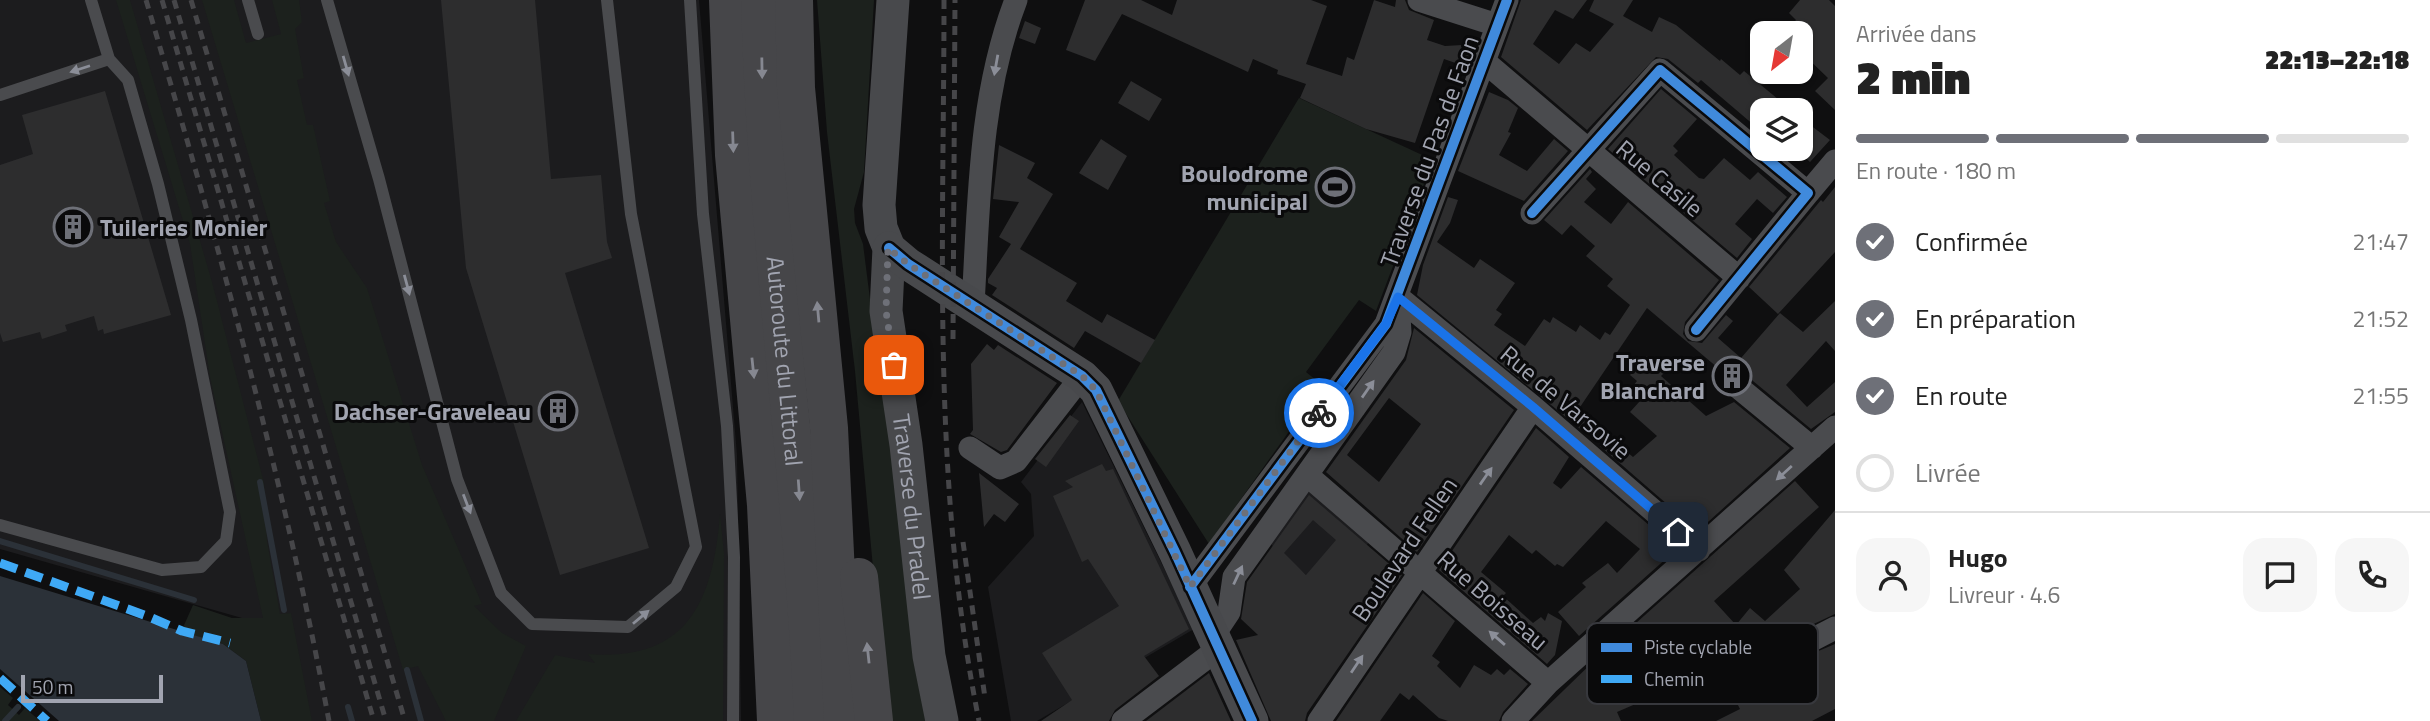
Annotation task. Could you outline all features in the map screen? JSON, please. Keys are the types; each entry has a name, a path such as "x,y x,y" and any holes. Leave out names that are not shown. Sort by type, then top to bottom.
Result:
{"highway":[{"path":"728,0 734,155 766,505 776,721"},
{"name":"Autoroute du Littoral","path":"760,0 762,96 797,465 813,721"},
{"name":"Autoroute du Littoral","path":"793,0 796,88 829,428 843,721"},
{"path":"829,428 861,589 874,721"},
{"path":"756,721 758,603 766,505"}],"main road":[{"name":"Traverse du Pradel","path":"893,0 879,205 881,228 888,248 886,311 906,445 929,656 942,721"},
{"path":"888,248 908,264 1082,376 1096,390 1109,411 1252,721"}],"street":[{"path":"973,305 986,120 1000,42 1016,0"},
{"path":"1419,0 1497,25"},
{"name":"Traverse du Pas de Faon","path":"1190,587 1386,324 1507,0"},
{"name":"Rue Casile","path":"1485,62 1739,278"},
{"path":"1532,213 1660,70 1808,193"},
{"path":"1696,330 1835,161"},
{"name":"Traverse du Pas de Faon","path":"1215,643 1230,612 1234,577 1394,352 1400,332 1398,297"},
{"name":"Rue de Varsovie","path":"1398,297 1533,407 1699,550"},
{"path":"970,448 1000,468 1016,461 1082,376"},
{"path":"1727,378 1812,448"},
{"name":"Boulevard Fellen","path":"1319,721 1533,407"},
{"path":"1616,623 1835,427"},
{"name":"Rue Boisseau","path":"1307,475 1548,683"},
{"path":"1818,638 1835,628"},
{"path":"1123,721 1215,643"},
{"path":"1513,721 1548,683 1587,649"}],"lane":[{"path":"0,525 162,570 201,568 226,541 230,512 191,320 162,198 128,80 109,59 92,0"},
{"path":"248,0 258,34"},
{"path":"327,0 379,179 457,479 501,593 532,624 628,627 677,587 696,547 632,214 607,0"},
{"path":"690,0 703,214 728,439 734,557 733,721"},
{"path":"0,94 109,59"}],"shaded area":[{"path":"0,0 699,0 737,455 741,721 267,721 242,618 0,549"},
{"path":"116,0 130,0 212,282 264,483 267,541 280,614 291,613 312,721 261,721 246,661 223,644 181,632 193,605 232,618 263,618 210,377 190,244"},
{"path":"202,0 234,0 246,43 281,34 272,0 299,0 302,22 295,29 304,78 297,80 307,125 313,125 330,201 324,203 336,242 367,288 422,465 482,604 474,606 502,633 526,646 494,721 446,721 418,666 403,670"},
{"path":"817,0 874,0 864,172 854,209 855,223 863,244 879,370 875,372 876,378 881,378 928,721 887,721 855,371 827,132"},
{"path":"1299,98 1433,160 1376,311 1359,300 1306,372 1322,385 1209,544 1118,401"},
{"path":"1082,402 1194,629 1037,721 1011,721 988,587 1034,536 1031,494 1021,482"},
{"path":"1309,486 1371,540 1326,592 1266,540"},
{"path":"720,514 724,554 723,721 516,721 555,655 595,663 588,654 622,654 650,648 672,636 689,620 702,599 710,574"},
{"path":"0,576 223,644 246,661 261,721 59,721 0,669"},
{"path":"0,687 13,698 8,705 19,715 25,708 40,721 0,721"}],"building":[{"name":"Dachser-Graveleau","path":"441,0 535,0 551,179 601,175 607,242 612,258 565,273 649,548 560,575 466,268"},
{"path":"1085,0 1141,0 1172,15 1177,0 1311,0 1327,6 1306,64 1342,76 1347,57 1354,60 1374,0 1395,7 1396,0 1405,0 1409,10 1434,20 1427,40 1445,46 1462,45 1474,49 1467,67 1444,59 1415,143 1366,129 1300,98 1306,84 1277,74 1278,70 1253,59 1248,72 1122,14 1095,61 1066,50"},
{"path":"1521,0 1587,0 1573,19 1555,10 1533,44 1559,64 1576,43 1590,52 1614,24 1589,11 1594,0 1633,0 1623,16 1652,32 1659,17 1676,25 1740,75 1744,71 1750,76 1750,84 1760,84 1777,98 1750,98 1750,122 1701,80 1698,83 1668,59 1656,57 1587,130 1501,57"},
{"path":"1800,0 1829,0 1835,6 1835,110 1815,91 1828,78 1813,64 1813,21 1795,21 1789,13"},
{"path":"1025,21 1041,28 1035,44 1019,38"},
{"path":"1131,81 1162,99 1149,121 1118,103"},
{"path":"1661,89 1697,119 1673,146 1678,151 1674,155 1699,178 1704,179 1724,158 1750,180 1758,172 1787,197 1773,213 1757,199 1735,224 1752,239 1737,258 1608,149"},
{"name":"Tuileries Monier","path":"105,91 171,315 104,334 103,329 98,331 94,316 65,325 67,331 42,339 40,332 3,342 0,333 0,165 33,154 22,115"},
{"path":"1489,92 1508,100 1518,108 1508,132 1511,133 1499,155 1527,171 1554,139 1568,151 1524,201 1458,171"},
{"path":"1813,127 1830,140 1813,159"},
{"path":"1101,139 1127,156 1108,190 1079,173"},
{"path":"999,145 1035,163 1027,178 1053,194 1020,249 1077,283 1066,301 1102,323 1107,314 1155,340 1141,363 1085,331 1074,348 992,295 997,288 988,283 988,279 1011,244 999,237 1019,202 993,199"},
{"path":"1590,169 1592,172 1586,179 1596,189 1584,202 1611,224 1628,202 1719,280 1685,322 1683,334 1688,341 1702,343 1726,315 1733,321 1718,338 1741,358 1780,313 1803,332 1835,301 1835,351 1826,341 1786,385 1807,407 1835,382 1835,412 1811,429 1736,367 1729,364 1718,368 1647,308 1576,413 1589,423 1584,432 1417,295 1423,265 1448,197 1458,200 1450,223 1437,242 1474,268 1480,259 1515,283 1496,310 1502,314 1494,325 1525,346 1544,319 1550,323 1553,317 1576,332 1580,325 1600,340 1605,332 1610,335 1630,305 1607,286 1613,279 1586,256 1595,246 1571,225 1562,235 1544,220"},
{"path":"1835,187 1835,252 1778,314 1749,287 1821,200 1823,202"},
{"path":"1414,328 1514,410 1417,552 1326,472 1406,360","holes":["1389,398 1421,424 1379,482 1347,455"]},
{"path":"987,344 994,350 998,345 1057,383 1007,450 1001,452 970,434 973,430 971,364"},
{"path":"1647,356 1665,372 1661,376 1706,416 1734,402 1790,448 1698,531 1600,446 1608,436 1633,457 1657,436 1630,412 1640,401 1629,391 1637,381 1630,375"},
{"path":"1070,415 1079,421 1046,467 1035,459"},
{"path":"1536,428 1569,457 1553,483 1561,489 1581,467 1677,549 1594,623 1587,623 1587,629 1579,636 1558,612 1586,587 1582,583 1608,563 1617,573 1640,549 1606,521 1563,567 1557,564 1555,566 1536,550 1532,554 1509,535 1481,572 1506,593 1503,596 1533,623 1541,617 1545,621 1548,613 1562,621 1555,655 1547,664 1439,570"},
{"path":"1102,464 1106,471 1113,469 1189,629 1144,656 1159,676 1115,710 1109,721 1041,721 1072,700 1042,653 1119,606 1088,559 1082,562 1053,496 1073,487 1065,481"},
{"path":"979,473 1019,504 1005,522 994,514 984,527"},
{"path":"1795,481 1819,507 1714,601 1734,623 1636,623"},
{"path":"1309,495 1402,575 1307,713 1305,721 1271,721 1236,640 1258,635 1241,619 1247,582","holes":["1313,520 1336,540 1306,575 1284,553"]},
{"path":"1835,510 1835,614 1816,623 1738,623 1750,608 1765,621 1800,589 1784,570"},
{"path":"1423,593 1455,621 1432,656 1440,662 1437,666 1460,688 1474,665 1491,675 1497,669 1504,675 1510,669 1528,684 1503,712 1499,721 1448,721 1439,718 1413,695 1409,700 1400,693 1380,721 1336,721"},
{"path":"1835,644 1835,709 1812,721 1716,721 1740,709 1737,704 1818,704 1818,651"},
{"path":"1587,668 1587,704 1636,704 1617,712 1621,721 1532,721"},
{"path":"1209,673 1231,721 1146,721"}],"waterway":[{"path":"260,482 284,610"},
{"path":"0,541 194,600"},
{"path":"407,670 421,721"},
{"path":"5,721 18,707"},
{"path":"348,707 352,721"}],"railway":[{"path":"146,0 198,179 270,448 329,721"},
{"path":"162,0 374,721"},
{"path":"174,0 386,721"},
{"path":"191,0 405,721"},
{"path":"944,0 942,271 947,452 953,542 979,721"},
{"path":"953,339 955,0"},
{"path":"963,542 985,698"}],"marked path":[{"path":"0,563 182,631 230,643"},
{"path":"0,678 47,721"}],"cycle path":[{"path":"1190,587 1386,324 1507,0"},
{"path":"1532,213 1660,70 1808,193 1696,330"},
{"path":"889,248 908,264 1082,376 1096,390 1175,552 1252,721"}],"way so far":[{"path":"894,365 886,311 888,248 908,264 1082,376 1096,390 1109,411 1190,587 1319,413"}],"place":[{"name":"Boulodrome municipal","path":"1335,187"},
{"name":"Tuileries Monier","path":"73,227"},
{"name":"Traverse Blanchard","path":"1732,376"},
{"name":"Dachser-Graveleau","path":"558,411"}],"route":[{"path":"1319,413 1386,324 1398,297 1533,407 1678,532"}]}
